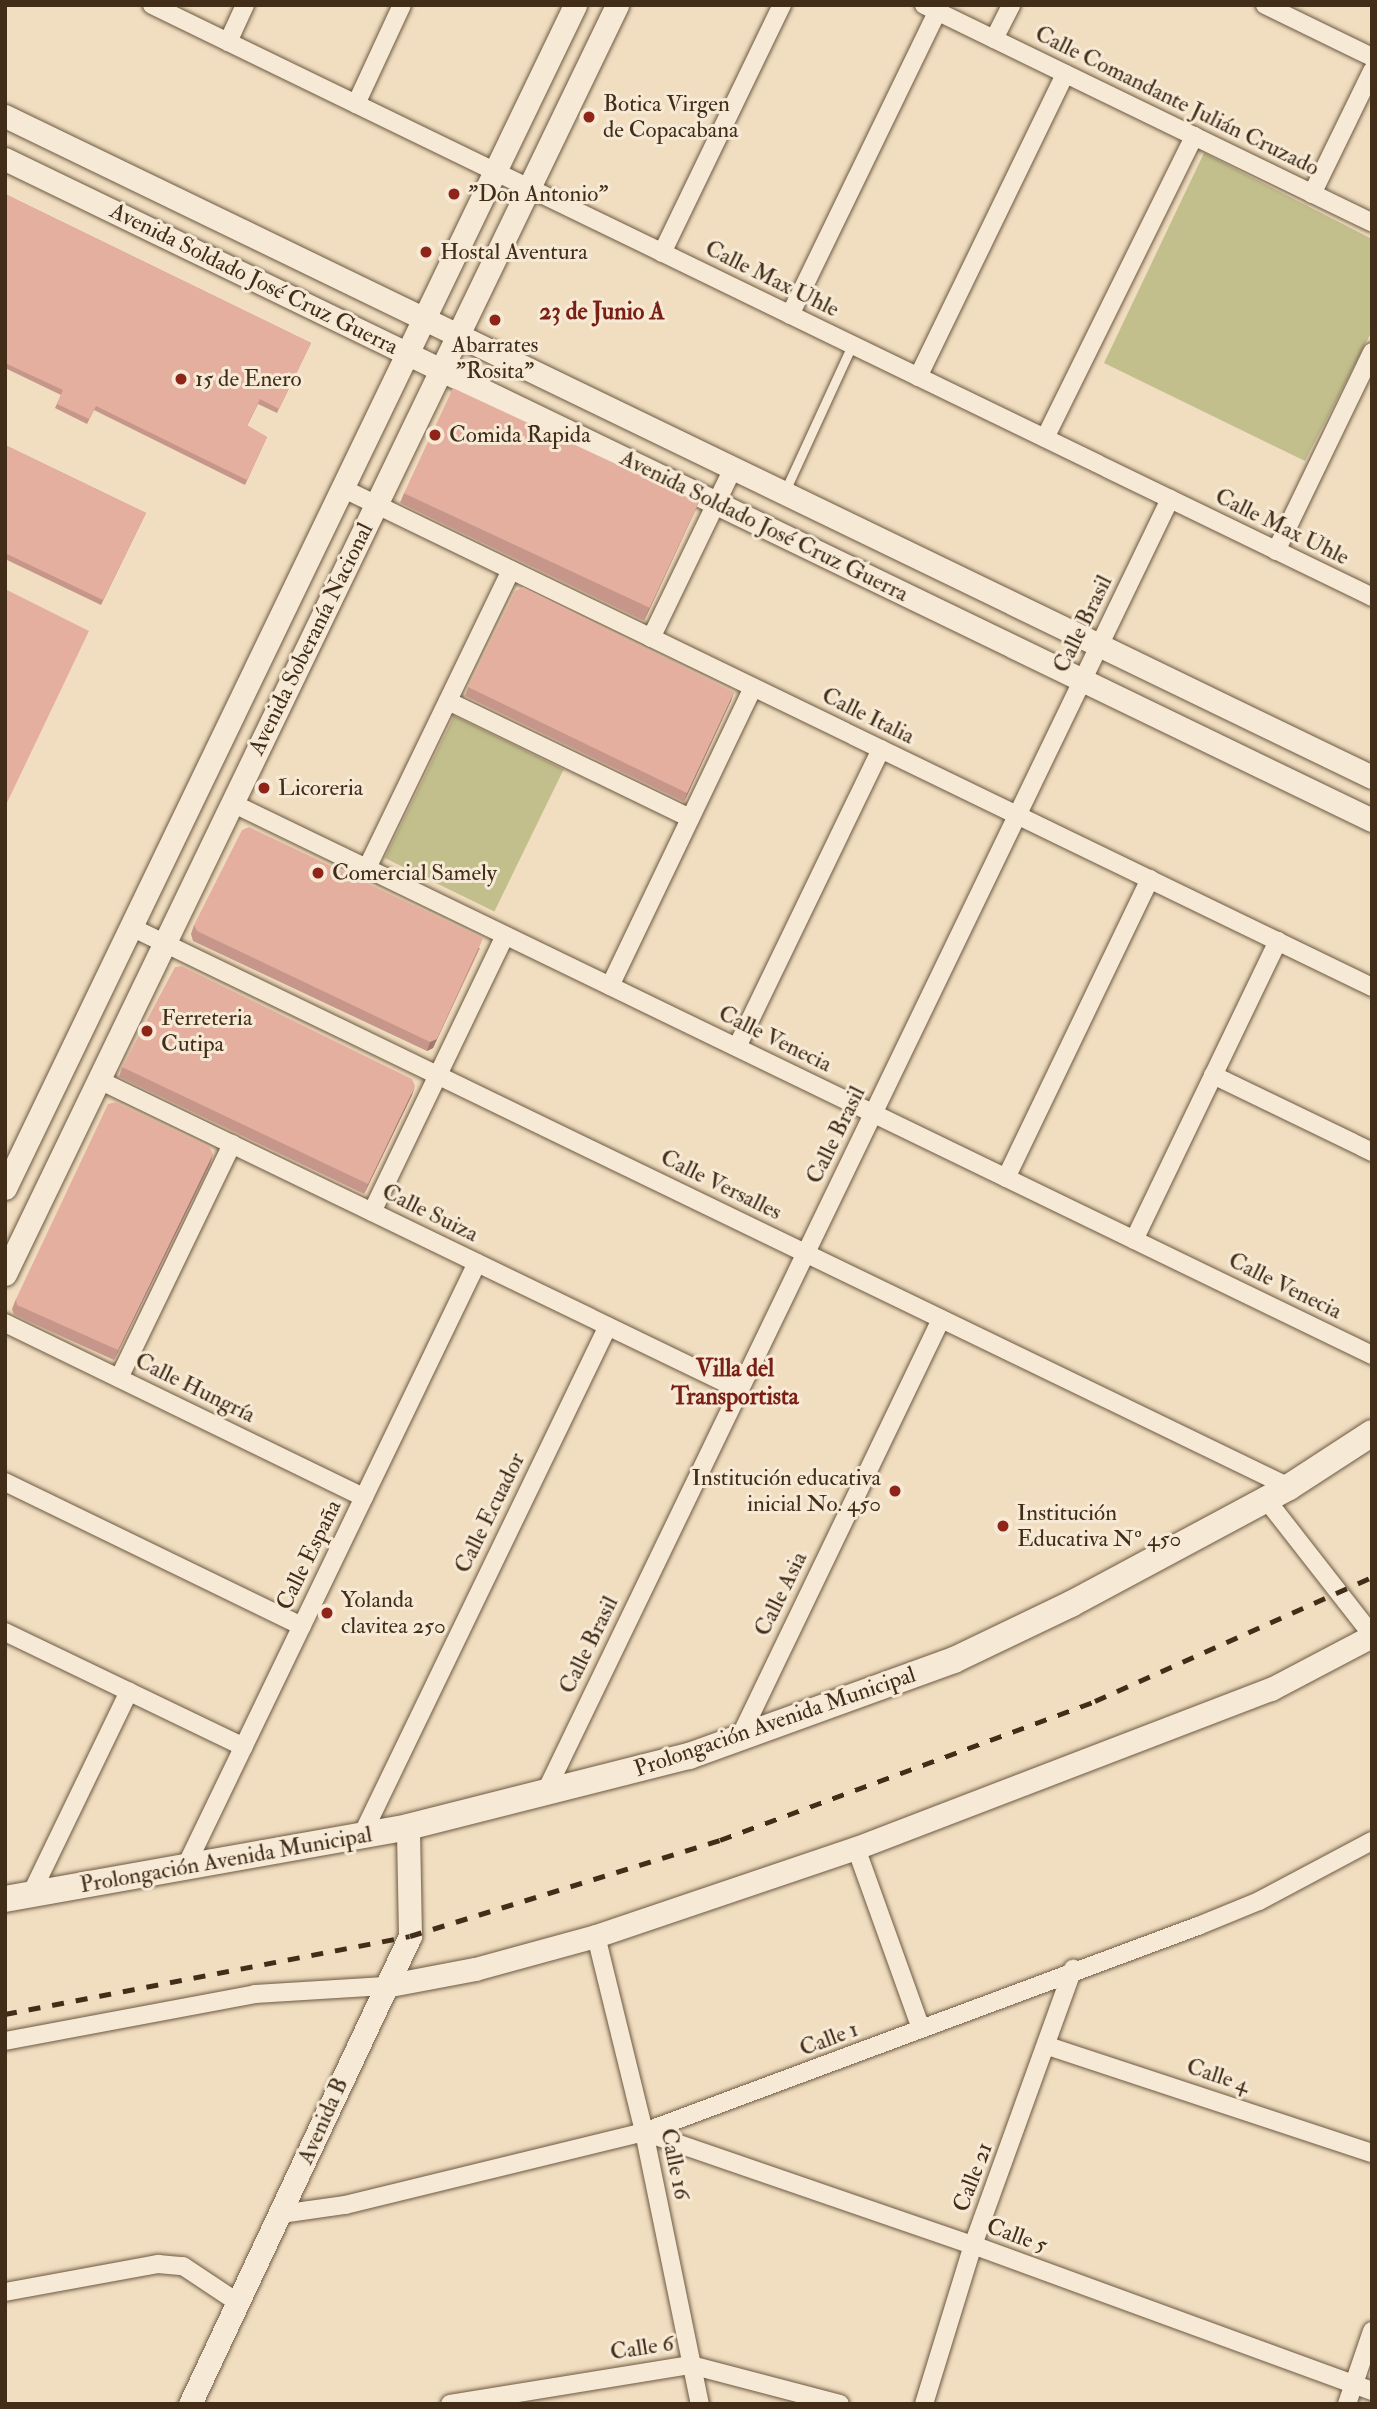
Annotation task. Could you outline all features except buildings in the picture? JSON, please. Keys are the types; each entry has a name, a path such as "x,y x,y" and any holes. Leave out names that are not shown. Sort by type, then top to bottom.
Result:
{"main road":[{"name":"Prolongación Avenida Municipal","path":"5,1899 408,1827 546,1791 634,1772 739,1739 954,1660 1071,1604 1277,1492 1372,1433"}],"street":[{"name":"Calle Max Uhle","path":"152,5 1372,597"},
{"path":"228,42 245,5"},
{"path":"356,104 402,5"},
{"name":"Avenida Soberanía Nacional","path":"5,1188 575,5"},
{"name":"Avenida Soberanía Nacional","path":"5,1274 617,5"},
{"path":"662,253 782,5"},
{"path":"994,39 1011,5"},
{"path":"1265,5 1372,57"},
{"path":"790,315 930,8"},
{"name":"Calle Comandante Julián Cruzado","path":"930,8 1372,223"},
{"path":"1312,194 1372,71"},
{"path":"918,377 1065,74"},
{"name":"Avenida Soldado José Cruz Guerra","path":"5,116 1372,777"},
{"path":"1045,438 1194,136"},
{"name":"Avenida Soldado José Cruz Guerra","path":"5,159 1372,820"},
{"path":"1276,551 1372,352"},
{"path":"651,638 733,468"},
{"name":"Calle Italia","path":"342,488 1372,987"},
{"name":"Calle Brasil","path":"546,1791 1170,499"},
{"path":"367,869 511,570"},
{"path":"610,986 754,687"},
{"path":"447,701 690,818"},
{"path":"737,1048 881,749"},
{"name":"Calle Venecia","path":"232,803 1372,1355"},
{"path":"1006,1178 1150,879"},
{"name":"Calle Versalles","path":"131,927 941,1319 1277,1492"},
{"path":"372,1212 505,936"},
{"path":"1134,1240 1278,941"},
{"path":"1213,1075 1372,1152"},
{"name":"Calle Suiza","path":"99,1080 740,1390"},
{"path":"119,1378 232,1144"},
{"name":"Calle España","path":"185,1868 477,1263"},
{"name":"Calle Asia","path":"739,1739 941,1319"},
{"name":"Calle Hungría","path":"5,1323 364,1497"},
{"name":"Calle Ecuador","path":"362,1835 608,1326"},
{"path":"5,1482 302,1626"},
{"path":"5,2041 256,1994 385,1986 475,1969 596,1936 856,1848 1271,1689 1372,1636 1277,1492"},
{"path":"5,1632 244,1747"},
{"path":"31,1894 129,1691"},
{"name":"Avenida B","path":"190,2404 410,1936 408,1827"},
{"name":"Calle 1","path":"281,2214 345,2205 644,2132 1259,1901 1372,1841"},
{"path":"856,1848 921,2029"},
{"name":"Calle 16","path":"596,1936 644,2132 700,2404"},
{"name":"Calle 21","path":"924,2404 973,2245 1048,2046 1073,1969"},
{"name":"Calle 4","path":"1048,2046 1372,2153"},
{"name":"Calle 5","path":"644,2132 973,2245 1372,2391"},
{"path":"5,2292 158,2264 183,2266 237,2302"},
{"path":"1347,2404 1372,2331"},
{"name":"Calle 6","path":"450,2404 691,2365 840,2404"}],"lane":[{"path":"784,493 852,345"}],"shaded area":[{"path":"1204,153 1372,239 1372,331 1305,461 1104,363"},
{"path":"454,716 564,769 494,911 385,858"}],"railway":[{"path":"5,2014 410,1936 720,1840 1095,1701 1372,1577"}],"place":[{"name":"Botica Virgen de Copacabana","path":"589,117"},
{"name":"\"Don Antonio\"","path":"454,194"},
{"name":"Hostal Aventura","path":"426,252"},
{"name":"Abarrates \"Rosita\"","path":"495,320"},
{"name":"15 de Enero","path":"181,379"},
{"name":"Comida Rapida","path":"435,435"},
{"name":"Licoreria","path":"264,788"},
{"name":"Comercial Samely","path":"318,873"},
{"name":"Ferreteria Cutipa","path":"147,1031"},
{"name":"Institución educativa inicial No. 450","path":"895,1491"},
{"name":"Institución Educativa Nº 450","path":"1003,1526"},
{"name":"Yolanda clavitea 250","path":"327,1613"}],"district":[{"name":"23 de Junio A","path":"602,312"},
{"name":"Villa del Transportista","path":"735,1383"}]}
